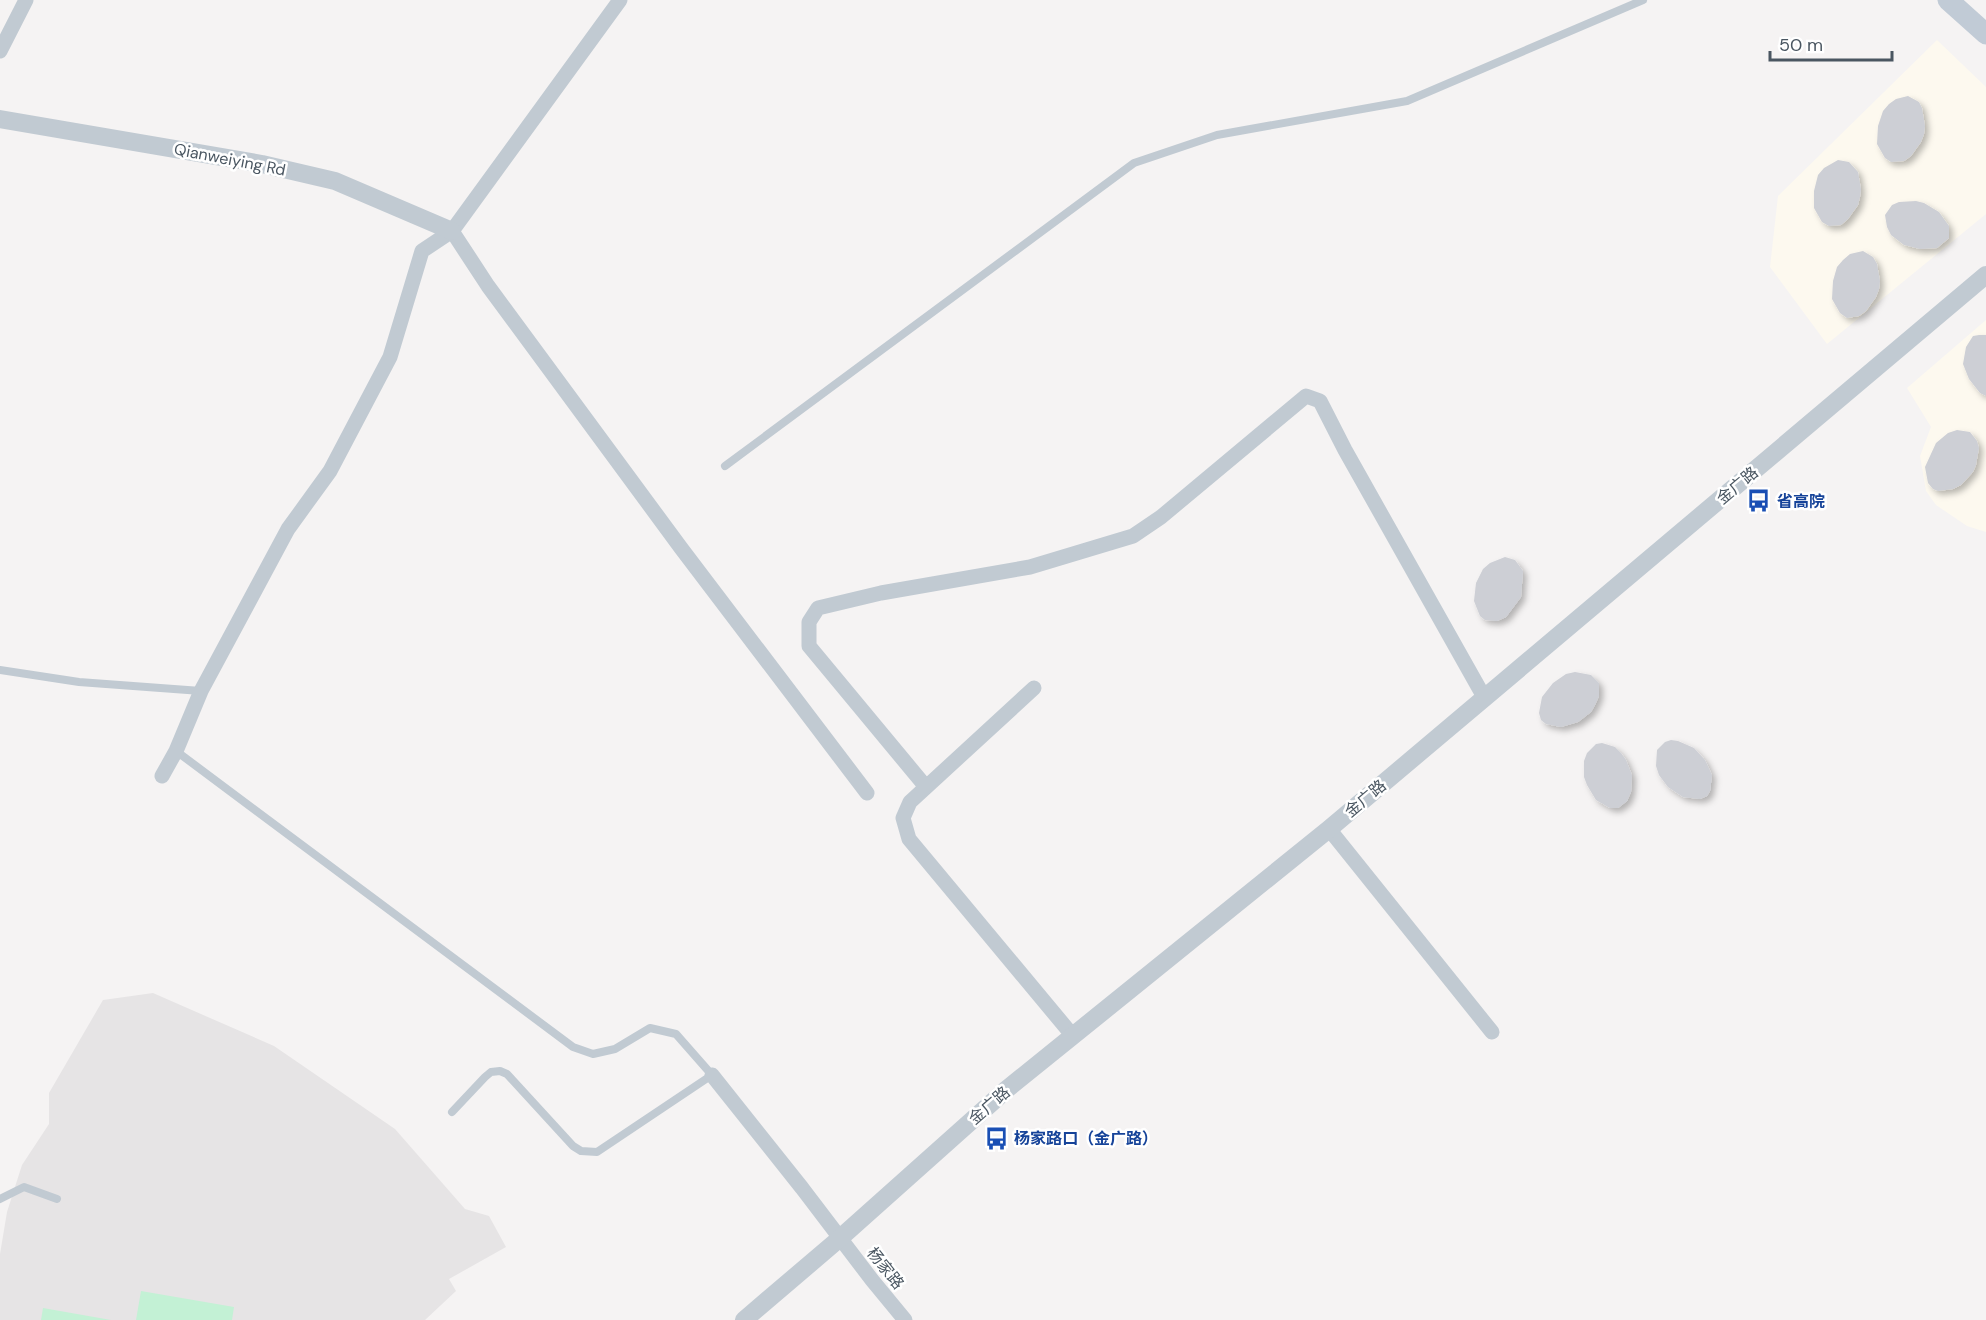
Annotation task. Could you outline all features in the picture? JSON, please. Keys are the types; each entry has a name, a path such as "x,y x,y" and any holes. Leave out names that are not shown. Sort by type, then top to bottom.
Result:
{"main road":[{"path":"1948,0 1986,34"}],"street":[{"path":"0,51 26,0"},
{"path":"162,776 176,751 201,691 288,529 330,471 390,357 422,252 452,231 620,0"},
{"name":"Qianweiying Rd","path":"0,119 262,164 335,181 452,231"},
{"path":"452,231 488,286 867,793"},
{"name":"金广路","path":"744,1320 839,1239 1007,1089 1329,829 1986,275"},
{"path":"926,787 809,646 809,622 818,608 881,593 1030,567 1133,536 1161,517 1306,396 1320,401 1345,450 1484,697"},
{"path":"1034,688 910,802 903,818 909,839 1073,1036"},
{"path":"1329,829 1492,1032"},
{"name":"杨家路","path":"712,1075 905,1320"}],"lane":[{"path":"725,466 1134,163 1217,135 1407,100 1644,0"},
{"path":"0,670 79,682 201,691"},
{"path":"176,751 573,1047 593,1054 615,1049 650,1028 676,1034 712,1075 597,1152 581,1151 573,1146 514,1079 500,1071 491,1072 485,1077 452,1112"},
{"path":"0,1199 24,1187 57,1199"}],"shaded area":[{"path":"1937,40 1986,87 1986,214 1827,344 1770,267 1778,196"},
{"path":"1986,320 1986,532 1967,526 1936,505 1926,491 1920,456 1931,427 1907,388"},
{"path":"153,993 274,1046 395,1129 465,1209 489,1216 506,1247 449,1279 456,1291 425,1320 0,1320 0,1254 7,1212 22,1165 49,1124 49,1093 103,1000"}],"green space":[{"path":"141,1291 234,1307 232,1320 136,1320"},
{"path":"43,1308 111,1320 41,1320"}],"building":[{"path":"1908,96 1919,102 1922,108 1924,134 1911,156 1904,161 1891,162 1885,158 1877,144 1878,126 1883,111 1889,104 1896,99"},
{"path":"1838,160 1849,162 1858,172 1860,197 1858,205 1848,219 1841,225 1829,226 1822,222 1814,208 1814,191 1818,175 1824,168"},
{"path":"1916,201 1939,212 1949,226 1949,238 1937,248 1920,249 1904,245 1891,235 1887,227 1885,215 1892,205 1899,202"},
{"path":"1863,251 1873,257 1877,264 1879,289 1866,311 1859,316 1847,318 1840,313 1832,299 1833,281 1837,267 1843,260 1850,254"},
{"path":"1986,335 1986,396 1980,393 1969,379 1963,364 1966,347 1973,336"},
{"path":"1957,430 1970,432 1977,441 1979,448 1976,465 1961,485 1953,489 1938,491 1928,483 1925,467 1936,443 1948,433"},
{"path":"1505,557 1515,560 1523,571 1521,597 1506,617 1497,621 1485,620 1480,616 1474,601 1476,583 1483,569 1490,563"},
{"path":"1575,672 1591,675 1599,683 1599,696 1595,705 1591,712 1578,722 1561,727 1546,724 1541,720 1539,713 1542,697 1553,683 1566,674"},
{"path":"1671,740 1694,748 1705,760 1712,775 1707,796 1700,799 1683,797 1668,787 1659,775 1656,766 1657,750 1665,742"},
{"path":"1602,743 1615,747 1621,753 1632,775 1631,792 1627,801 1618,808 1610,808 1596,800 1584,777 1584,761 1587,753 1596,744"}],"place":[{"name":"省高院","path":"1759,501"},
{"name":"杨家路口（金广路）","path":"996,1138"}]}
